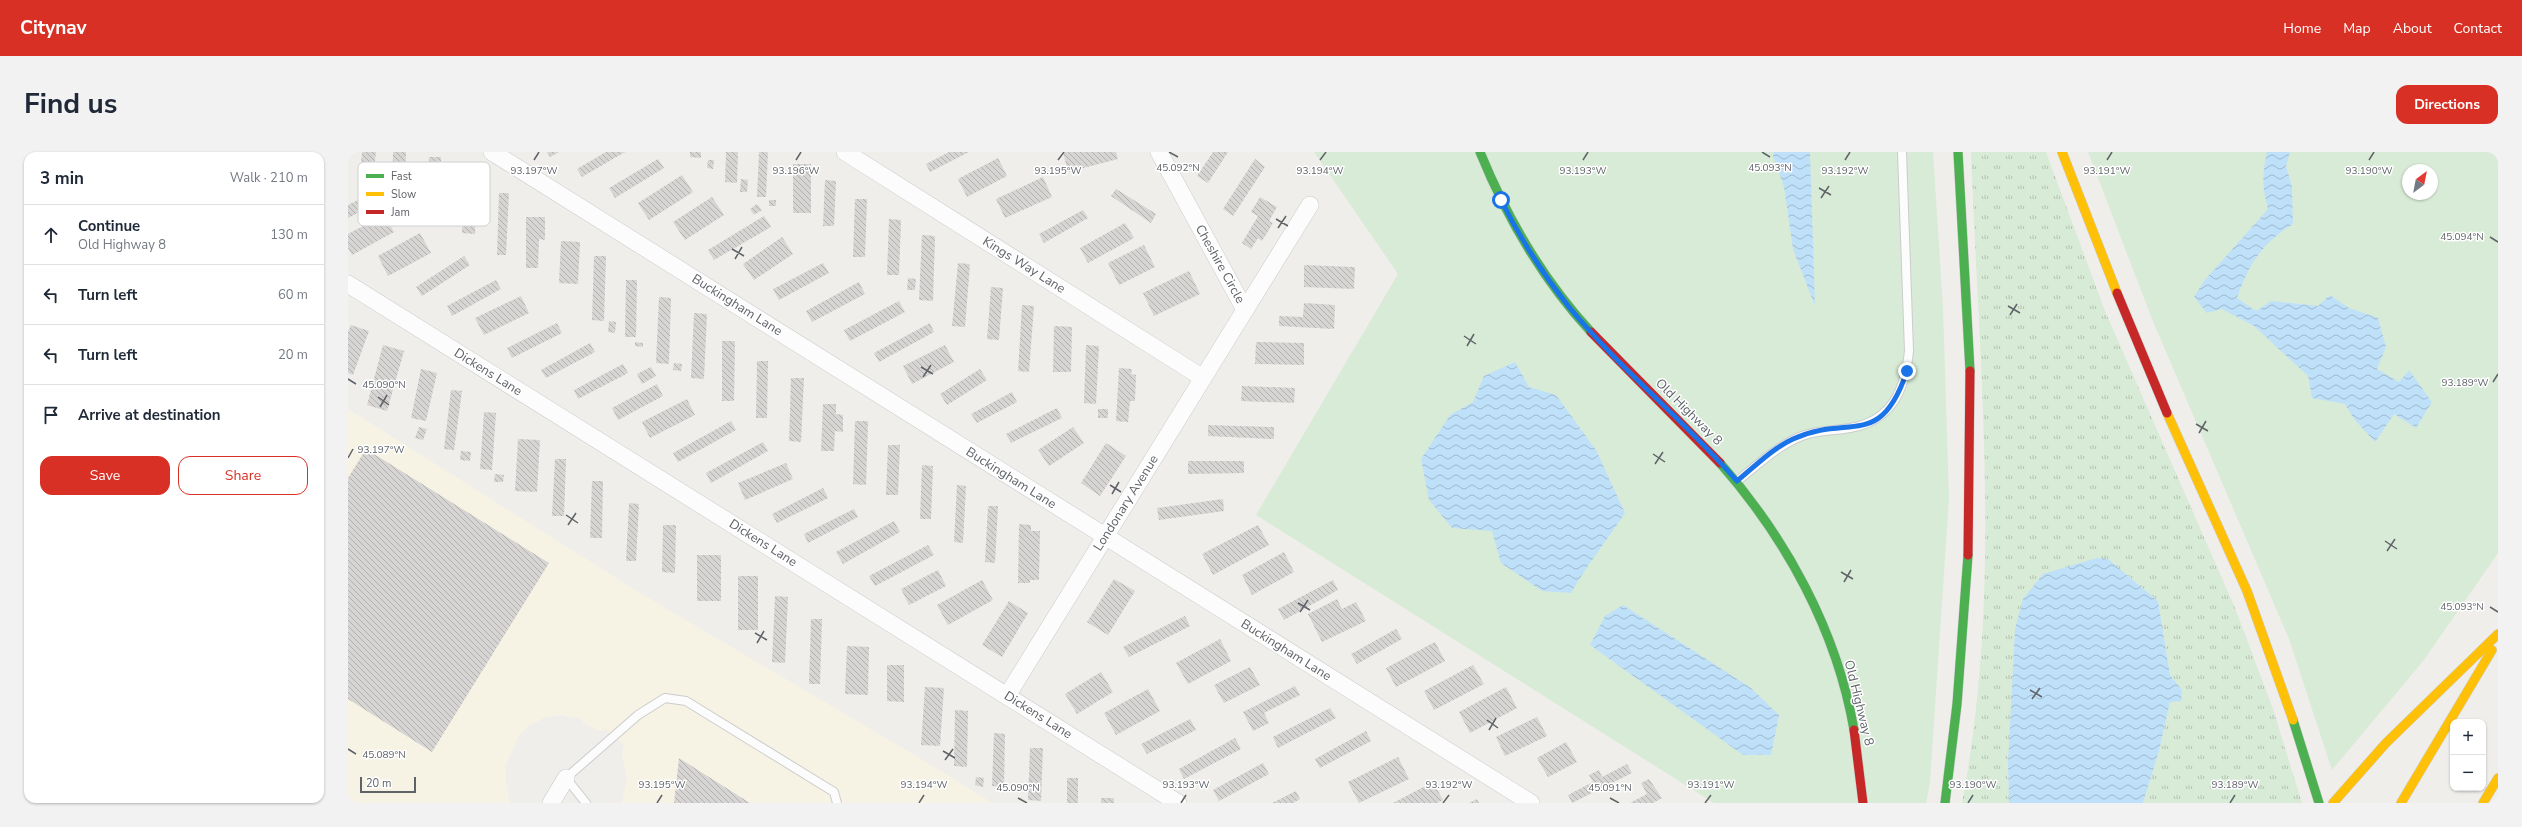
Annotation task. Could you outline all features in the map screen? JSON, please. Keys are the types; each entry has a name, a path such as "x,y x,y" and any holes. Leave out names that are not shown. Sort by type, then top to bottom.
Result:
{"main road":[{"name":"Old Highway 8","path":"1480,152 1519,235 1565,302 1737,481 1764,517 1787,555 1817,613 1830,646 1852,722 1863,803"},
{"path":"1945,803 1954,744 1965,631 1970,517 1971,398 1958,152"},
{"path":"2062,152 2101,256 2188,462 2247,591 2280,679 2320,803"},
{"path":"2333,803 2386,743 2498,634"},
{"path":"2401,803 2498,641"},
{"path":"2483,803 2498,778"}],"street":[{"name":"Buckingham Lane","path":"492,152 1531,803"},
{"name":"Kings Way Lane","path":"845,152 1203,378"},
{"name":"Cheshire Circle","path":"1159,152 1245,310 1310,205"},
{"name":"Dickens Lane","path":"348,284 1178,803"},
{"name":"Londonary Avenue","path":"1007,696 1245,310"},
{"path":"551,803 566,778"}],"lane":[{"path":"1737,481 1792,440 1817,432 1867,424 1880,418 1900,391 1907,371 1909,351 1902,152"},
{"path":"586,803 566,778 638,715 665,698 686,701 834,792 837,803"}],"shaded area":[{"path":"348,409 640,593 923,760 992,803 622,803 627,779 622,753 624,745 606,729 600,731 584,723 581,719 560,715 546,717 528,726 518,737 505,767 506,785 510,803 348,803"}],"green space":[{"path":"1314,152 1933,152 1943,308 1949,499 1930,782 1926,803 1714,803 1256,515 1398,274"},
{"path":"1971,152 2046,152 2105,311 2235,608 2273,709 2302,803 2143,803 2159,751 2170,702 2182,690 2170,675 2158,601 2108,559 2008,764 2009,803 1962,803 1974,722 1982,641 1985,560 1985,478"},
{"path":"2088,152 2498,152 2498,553 2424,660 2332,770 2289,639 2152,319"}],"water":[{"path":"1774,152 1810,152 1815,306 1793,249 1784,187 1773,156"},
{"path":"2267,152 2290,152 2286,166 2292,187 2293,224 2282,231 2258,255 2246,274 2237,298 2256,311 2271,301 2318,306 2330,295 2349,308 2378,318 2386,347 2377,369 2399,382 2409,370 2432,402 2416,428 2394,414 2375,442 2354,419 2345,404 2312,398 2308,376 2254,326 2222,309 2207,313 2194,297 2204,281 2268,209 2263,181"},
{"path":"1515,362 1529,387 1556,395 1596,450 1625,513 1571,593 1542,591 1501,563 1492,531 1452,528 1429,500 1421,459 1450,415 1473,402 1484,376"},
{"path":"2097,558 2108,559 2158,601 2170,675 2182,690 2181,701 2170,702 2159,751 2143,803 2009,803 2008,764 2015,629 2023,599 2043,574"},
{"path":"1623,605 1751,688 1779,715 1771,755 1743,755 1590,645 1605,616"}],"building":[{"path":"362,152 376,152 375,162 361,162"},
{"path":"393,152 406,152 406,162 393,162"},
{"path":"547,152 559,152 550,157"},
{"path":"606,152 625,152 582,177 577,169"},
{"path":"690,152 701,152 701,158 690,157"},
{"path":"726,152 738,152 737,183 725,182"},
{"path":"759,152 768,152 766,197 757,197"},
{"path":"949,152 969,152 930,172 926,164"},
{"path":"1063,152 1116,152 1118,159 1068,172"},
{"path":"1213,152 1228,152 1208,183 1197,176"},
{"path":"429,157 441,157 441,162 429,162"},
{"path":"998,158 1007,176 967,197 958,179"},
{"path":"658,159 664,168 615,198 609,188"},
{"path":"1255,159 1265,167 1233,216 1223,209"},
{"path":"708,160 714,160 713,169 707,168"},
{"path":"793,164 811,164 811,213 793,213"},
{"path":"682,175 693,192 649,220 638,203"},
{"path":"1043,177 1052,197 1005,218 996,199"},
{"path":"741,179 748,180 747,192 740,192"},
{"path":"825,180 836,181 834,226 823,226"},
{"path":"1116,189 1156,214 1151,223 1111,196"},
{"path":"499,193 509,193 506,255 497,255"},
{"path":"712,197 724,215 685,240 673,222"},
{"path":"1260,197 1277,207 1269,221 1273,223 1262,241 1258,238 1251,249 1242,243 1258,216 1251,212"},
{"path":"855,199 867,199 865,257 853,257"},
{"path":"358,200 358,213 348,218 348,205"},
{"path":"769,200 776,200 776,206 769,206"},
{"path":"757,204 762,210 754,215 750,209"},
{"path":"1083,210 1088,218 1044,243 1039,234"},
{"path":"764,216 771,227 714,260 708,250"},
{"path":"526,217 545,217 545,240 539,239 538,268 526,268"},
{"path":"889,219 901,220 899,275 887,275"},
{"path":"1125,223 1134,238 1088,263 1080,248"},
{"path":"363,226 390,226 394,232 352,255 348,248 348,234"},
{"path":"462,226 475,226 475,234 462,233"},
{"path":"420,233 431,253 388,276 378,256"},
{"path":"922,235 935,236 933,301 919,300"},
{"path":"782,237 793,254 754,280 743,264"},
{"path":"561,241 580,242 578,284 559,283"},
{"path":"1144,245 1155,267 1119,285 1108,263"},
{"path":"464,256 470,265 422,296 416,287"},
{"path":"594,256 606,256 604,321 592,320"},
{"path":"823,263 829,273 779,300 773,289"},
{"path":"958,263 970,264 965,327 952,326"},
{"path":"1304,265 1355,267 1354,289 1304,287"},
{"path":"1189,271 1200,294 1154,316 1143,293"},
{"path":"908,278 916,279 915,290 907,290"},
{"path":"496,280 501,289 452,316 447,306"},
{"path":"626,280 637,280 636,337 625,337"},
{"path":"859,282 865,294 812,322 806,311"},
{"path":"991,287 1003,288 999,340 987,339"},
{"path":"521,296 529,313 484,335 475,318"},
{"path":"659,297 671,298 669,364 656,363"},
{"path":"899,301 905,312 850,341 844,330"},
{"path":"1304,303 1335,305 1334,329 1279,326 1279,316 1303,317"},
{"path":"1022,305 1034,306 1029,372 1018,371"},
{"path":"694,313 707,314 704,379 691,378"},
{"path":"609,321 616,322 615,333 608,332"},
{"path":"557,323 562,333 512,358 507,348"},
{"path":"930,323 934,332 879,362 874,353"},
{"path":"351,325 369,331 353,375 348,373 348,332"},
{"path":"1054,326 1072,327 1071,372 1053,372"},
{"path":"722,341 735,341 734,401 722,401"},
{"path":"635,342 643,343 643,347 635,346"},
{"path":"1256,342 1304,343 1304,365 1255,364"},
{"path":"590,343 595,352 546,378 541,370"},
{"path":"383,345 404,351 387,411 367,405"},
{"path":"945,345 954,362 912,384 903,366"},
{"path":"1086,345 1099,346 1096,404 1084,403"},
{"path":"757,361 768,361 767,418 756,418"},
{"path":"674,363 682,364 681,371 673,370"},
{"path":"623,364 628,373 578,399 574,390"},
{"path":"651,367 656,376 642,384 637,374"},
{"path":"1119,368 1132,369 1131,374 1136,375 1135,401 1130,401 1128,422 1116,421"},
{"path":"421,369 437,373 426,421 411,418"},
{"path":"980,369 987,380 947,405 940,394"},
{"path":"791,378 804,378 801,442 789,441"},
{"path":"657,384 663,396 618,420 612,408"},
{"path":"1242,386 1295,388 1294,403 1241,401"},
{"path":"451,390 462,391 454,450 444,449"},
{"path":"1012,392 1017,402 977,423 971,414"},
{"path":"687,399 695,415 650,438 642,422"},
{"path":"823,404 836,404 836,414 843,415 843,432 835,431 834,451 821,451"},
{"path":"1057,408 1062,418 1011,443 1006,434"},
{"path":"1098,409 1108,409 1108,418 1098,418"},
{"path":"484,412 496,413 492,470 480,469"},
{"path":"731,421 736,430 678,462 673,453"},
{"path":"855,421 868,421 866,485 853,484"},
{"path":"1208,425 1274,427 1274,439 1208,436"},
{"path":"419,427 427,429 423,440 415,438"},
{"path":"1073,427 1084,443 1049,466 1038,450"},
{"path":"518,439 540,440 537,492 515,491"},
{"path":"763,442 768,451 711,483 706,473"},
{"path":"1106,443 1126,456 1100,496 1081,483"},
{"path":"888,445 900,445 898,495 886,495"},
{"path":"366,449 549,563 432,752 348,699 348,478"},
{"path":"461,451 471,452 470,461 460,460"},
{"path":"555,459 566,459 564,516 552,516"},
{"path":"1188,461 1244,461 1244,473 1188,474"},
{"path":"786,463 793,479 745,500 738,483"},
{"path":"922,465 933,466 931,519 920,519"},
{"path":"495,474 504,475 503,482 494,482"},
{"path":"592,481 603,481 602,538 590,538"},
{"path":"957,485 966,486 963,543 954,542"},
{"path":"823,488 828,498 777,523 772,514"},
{"path":"1223,499 1224,511 1159,520 1157,508"},
{"path":"629,503 639,504 636,561 626,561"},
{"path":"988,506 998,506 995,563 985,562"},
{"path":"854,509 858,517 808,543 804,534"},
{"path":"894,521 900,532 843,564 836,552"},
{"path":"1019,524 1031,525 1031,531 1040,531 1039,580 1030,580 1030,583 1018,583"},
{"path":"663,525 676,525 675,573 662,572"},
{"path":"1258,525 1269,545 1213,575 1202,554"},
{"path":"928,545 934,555 875,586 869,576"},
{"path":"1284,552 1294,572 1252,595 1242,575"},
{"path":"697,555 721,555 721,601 697,601"},
{"path":"938,570 946,586 909,605 901,589"},
{"path":"738,576 758,576 758,630 738,630"},
{"path":"1114,579 1135,591 1108,635 1087,622"},
{"path":"982,580 993,600 948,625 937,605"},
{"path":"1333,580 1338,590 1284,620 1278,609"},
{"path":"775,596 788,597 785,663 772,662"},
{"path":"1337,599 1342,609 1356,602 1366,621 1322,642 1308,614"},
{"path":"1009,601 1028,613 1002,657 982,645"},
{"path":"1185,616 1190,626 1129,657 1123,647"},
{"path":"811,619 822,619 820,684 809,684"},
{"path":"1396,629 1402,639 1357,664 1351,654"},
{"path":"1220,639 1231,661 1188,684 1176,663"},
{"path":"1435,642 1445,661 1396,687 1386,668"},
{"path":"847,646 869,647 868,695 845,694"},
{"path":"887,665 904,665 904,702 887,701"},
{"path":"1473,665 1484,684 1434,710 1424,691"},
{"path":"1250,667 1260,685 1224,703 1214,685"},
{"path":"1101,672 1113,692 1077,714 1065,694"},
{"path":"1295,686 1300,695 1264,713 1269,723 1253,731 1243,712"},
{"path":"925,687 944,688 940,746 921,745"},
{"path":"1506,687 1517,708 1470,733 1459,712"},
{"path":"1148,689 1160,711 1116,735 1104,713"},
{"path":"1330,708 1336,718 1278,748 1273,737"},
{"path":"955,710 968,711 967,767 954,766"},
{"path":"1537,717 1547,736 1505,756 1496,737"},
{"path":"1190,719 1196,730 1147,754 1141,744"},
{"path":"1366,731 1371,741 1320,768 1315,759"},
{"path":"994,733 1005,734 1004,787 992,786"},
{"path":"1235,738 1241,749 1184,779 1179,769"},
{"path":"1566,742 1577,762 1548,777 1537,758"},
{"path":"1030,748 1043,748 1041,801 1028,800"},
{"path":"1398,757 1409,779 1359,803 1348,782"},
{"path":"679,758 750,803 674,803"},
{"path":"1263,763 1269,774 1219,801 1213,790"},
{"path":"1627,764 1632,773 1572,803 1568,795 1593,782 1589,775 1599,770 1602,777"},
{"path":"976,777 984,778 983,787 975,785"},
{"path":"1067,778 1078,778 1078,803 1067,803"},
{"path":"1649,779 1662,798 1653,803 1630,803 1647,794 1641,783"},
{"path":"1433,782 1443,800 1437,803 1393,803"},
{"path":"1296,791 1300,799 1293,803 1272,803"},
{"path":"1101,798 1114,798 1114,803 1101,803"},
{"path":"1477,799 1479,803 1469,803"}],"traffic: fast":[{"path":"1480,152 1514,224 1542,270 1557,291 1591,332"},
{"path":"1958,152 1970,371"},
{"path":"1720,463 1766,522 1787,554 1805,588 1822,622 1835,657 1846,693 1854,730"},
{"path":"1945,803 1957,704 1968,555"},
{"path":"2293,720 2319,803"}],"traffic: slow":[{"path":"2062,152 2117,293"},
{"path":"2167,413 2247,591 2293,720"},
{"path":"2333,803 2386,743 2498,634"},
{"path":"2401,803 2492,650"},
{"path":"2483,803 2498,778"}],"traffic: jam":[{"path":"2117,293 2167,413"},
{"path":"1591,332 1720,463"},
{"path":"1968,555 1970,371"},
{"path":"1854,730 1863,803"}],"route":[{"path":"1501,200 1519,235 1543,273 1570,308 1609,350 1697,437 1737,481 1792,440 1817,432 1850,428 1867,424 1880,418 1887,411 1900,391 1907,371"}]}
